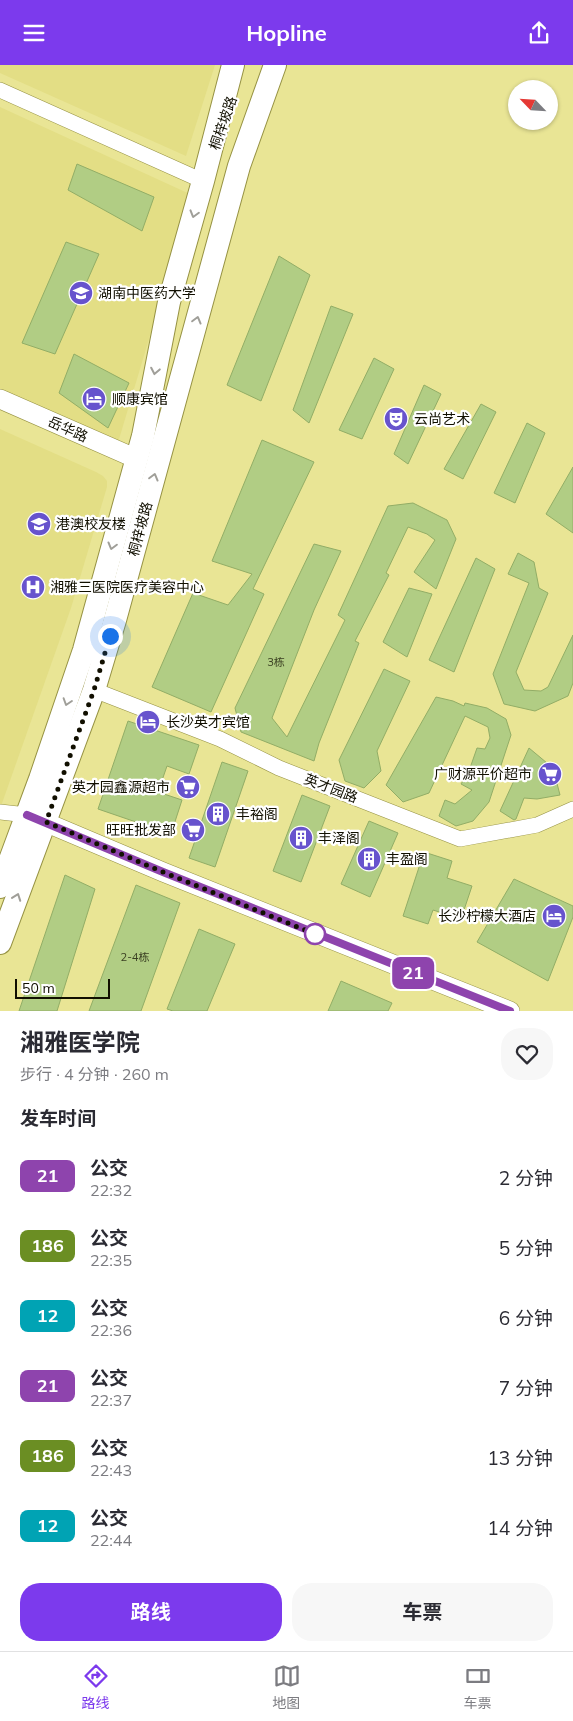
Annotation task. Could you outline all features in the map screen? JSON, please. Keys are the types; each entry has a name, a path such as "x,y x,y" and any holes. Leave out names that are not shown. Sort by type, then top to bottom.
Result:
{"main road":[{"name":"桐梓坡路","path":"0,943 143,436 168,302 203,181 233,65"},
{"name":"桐梓坡路","path":"203,181 242,65"},
{"name":"桐梓坡路","path":"0,887 36,819 94,690 266,65"},
{"name":"桐梓坡路","path":"239,166 275,65"}],"street":[{"path":"0,90 203,181"},
{"name":"岳华路","path":"0,399 136,459"},
{"name":"英才园路","path":"94,690 220,739 279,768 460,839 537,825 573,809"},
{"path":"0,812 36,819 510,1011"}],"shaded area":[{"path":"0,65 215,65 186,156 0,73"},
{"name":"湖南中医药大学","path":"0,107 192,195 117,446 0,391"},
{"path":"0,429 96,472 107,481 107,487 71,608 0,809"}],"building":[{"path":"77,164 154,197 142,231 68,190"},
{"path":"66,242 99,254 55,354 22,343"},
{"path":"279,256 310,275 261,401 227,385"},
{"path":"331,306 353,314 309,423 293,410"},
{"path":"74,354 129,383 108,428 59,393"},
{"path":"374,358 394,369 362,439 339,430"},
{"path":"424,385 441,394 408,464 394,454"},
{"path":"481,404 496,412 463,479 444,469"},
{"path":"527,423 545,433 515,503 494,493"},
{"path":"262,440 314,462 253,589 264,594 211,712 152,687 193,593 228,605 252,574 212,561"},
{"path":"573,467 573,533 546,514"},
{"path":"413,503 447,520 456,539 436,589 414,572 435,540 427,534 408,527 386,573 389,575 355,641 359,643 319,743 314,761 241,732 235,708 314,544 341,551 314,610 272,718 287,737 345,620 338,615 388,506"},
{"path":"518,553 534,562 539,588 548,593 516,672 524,690 541,691 548,687 573,635 573,683 568,696 535,711 504,704 493,674 529,583 508,574"},
{"path":"476,558 495,569 454,672 429,660"},
{"path":"409,588 432,594 407,657 383,642"},
{"path":"384,669 410,681 377,751 381,771 364,788 345,781 339,760"},
{"path":"436,697 464,706 465,703 487,708 506,719 511,735 489,802 473,821 456,826 439,816 445,800 455,804 472,790 461,784 469,771 477,748 485,749 490,738 488,727 465,716 429,793 403,802 386,785"},
{"path":"128,721 199,745 189,774 167,766 158,792 182,800 171,834 98,809"},
{"path":"529,748 553,768 560,795 537,799 524,798 514,820 500,811"},
{"name":"丰裕阁","path":"222,762 248,771 215,867 189,858"},
{"name":"丰泽阁","path":"302,795 330,806 301,882 273,871"},
{"name":"丰盈阁","path":"369,821 398,833 370,897 341,884"},
{"path":"424,852 452,861 447,878 472,886 461,919 433,910 428,924 403,916"},
{"path":"65,875 95,889 57,1011 19,1011"},
{"path":"514,879 573,906 573,917 548,981 477,942"},
{"path":"136,885 180,903 141,1011 89,1011"},
{"path":"199,929 235,944 207,1011 173,1011 167,1009"},
{"path":"341,981 392,1003 388,1011 328,1011"}],"bus line":[{"name":"21","path":"27,815 163,872 510,1011"}],"place":[{"name":"湖南中医药大学","path":"81,293"},
{"name":"顺康宾馆","path":"94,399"},
{"name":"云尚艺术","path":"396,419"},
{"name":"港澳校友楼","path":"39,524"},
{"name":"湘雅三医院医疗美容中心","path":"33,587"},
{"name":"长沙英才宾馆","path":"148,722"},
{"name":"广财源平价超市","path":"550,774"},
{"name":"英才园鑫源超市","path":"188,787"},
{"name":"丰裕阁","path":"218,814"},
{"name":"旺旺批发部","path":"193,830"},
{"name":"丰泽阁","path":"301,838"},
{"name":"丰盈阁","path":"369,859"},
{"name":"长沙柠檬大酒店","path":"554,916"}],"route":[{"path":"110,636 94,690 46,822 315,934"}]}
